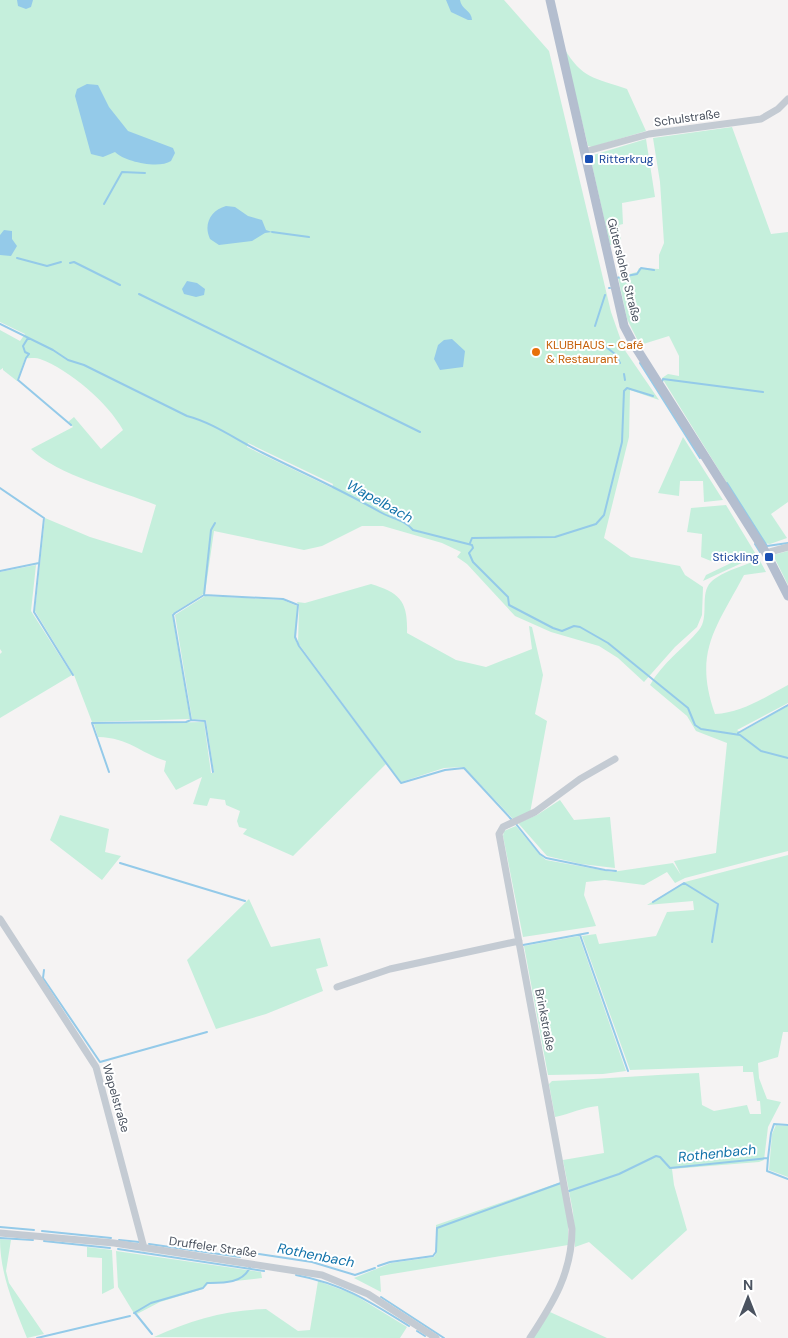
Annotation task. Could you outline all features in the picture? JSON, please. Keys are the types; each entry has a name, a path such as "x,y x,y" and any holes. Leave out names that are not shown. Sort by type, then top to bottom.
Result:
{"main road":[{"name":"Gütersloher Straße","path":"550,0 624,326 766,553 788,596"}],"street":[{"name":"Schulstraße","path":"584,152 649,134 761,118 778,108 788,99"},
{"path":"766,553 788,547"},
{"name":"Brinkstraße","path":"530,1338 563,1283 570,1261 572,1230 500,831 535,812 580,779 615,759"},
{"name":"Wapelstraße","path":"0,919 96,1067 144,1248"},
{"path":"337,987 390,969 519,941"},
{"name":"Druffeler Straße","path":"0,1232 144,1248 331,1278 368,1294 436,1338"}],"green space":[{"path":"0,0 504,0 549,51 611,312 624,349 659,400 630,390 629,437 604,538 631,557 680,566 685,575 703,587 702,615 697,627 675,647 644,682 618,658 599,646 551,632 515,616 467,564 457,557 461,552 442,543 383,526 362,526 322,546 304,550 214,531 205,593 172,614 190,719 92,722 74,675 35,611 45,518 90,537 142,553 156,505 90,482 56,467 31,449 73,427 68,422 74,417 101,449 123,430 108,409 87,388 52,364 38,358 25,358 17,381 3,368 0,370 0,330 20,341 25,334 0,322","holes":["248,443 333,484 332,488 247,447"]},
{"path":"564,48 583,72 627,89 646,131 592,147 588,146"},
{"path":"732,127 771,234 788,232 788,502 771,514 787,538 770,544 764,543 662,378 668,374 679,376 679,356 669,336 640,345 627,319 618,277 637,272 639,268 659,269 659,255 664,243 660,182 653,138"},
{"path":"646,139 655,197 622,203 623,224 619,225 621,243 610,245 590,156"},
{"path":"683,437 723,500 704,502 703,481 680,481 679,496 658,493"},
{"path":"726,505 757,556 703,581 706,575 731,563 727,554 711,561 701,557 702,534 687,532 691,508"},
{"path":"788,551 788,585 773,555"},
{"path":"759,559 766,572 744,575 711,641 707,657 706,674 715,714 744,708 788,685 788,703 737,730 740,732 745,730 788,706 788,851 685,878 675,883 667,872 644,885 605,880 586,882 584,895 596,926 523,937 503,836 504,831 516,826 546,860 612,872 673,863 681,875 674,861 716,853 727,743 696,731 687,716 650,685 661,669 693,637 702,625 707,587 711,582 727,572"},
{"path":"36,565 31,611 72,675 0,718 0,654 2,652 0,649 0,572"},
{"path":"371,584 389,591 400,600 406,613 407,633 456,660 486,667 532,649 529,626 532,627 543,675 535,714 547,721 530,813 514,820 464,767 444,768 401,782 298,643 299,606 297,602 305,603"},
{"path":"205,596 283,600 297,606 296,642 386,764 293,856 243,834 247,829 239,827 237,821 240,811 226,805 225,800 210,798 207,806 193,804 202,777 176,790 164,771 166,761 118,740 98,737 94,724 204,722 211,773 214,773 206,720 192,719 175,615"},
{"path":"560,800 574,820 610,817 615,868 581,864 547,856 518,823 537,815"},
{"path":"60,815 109,829 105,852 121,856 102,880 50,840"},
{"path":"788,855 788,1032 783,1032 778,1057 758,1063 759,1078 767,1099 781,1102 768,1127 764,1160 759,1162 672,1169 674,1185 687,1230 632,1280 589,1242 575,1247 573,1212 563,1160 604,1153 598,1106 555,1117 549,1084 552,1081 699,1073 702,1105 714,1111 747,1105 750,1114 761,1114 760,1101 757,1101 753,1072 743,1072 743,1066 630,1070 582,936 596,934 599,944 656,936 667,912 694,910 693,901 647,905 685,882"},
{"path":"249,899 271,947 320,938 328,966 316,969 323,991 266,1014 216,1029 187,960"},
{"path":"579,936 626,1071 603,1074 548,1075 524,946"},
{"path":"776,1125 788,1126 788,1177 769,1170 772,1134"},
{"path":"561,1182 568,1222 568,1245 380,1276 381,1292 354,1278 391,1263 434,1257 437,1252 436,1225"},
{"path":"0,1239 11,1240 6,1271 9,1283 44,1334 27,1338 5,1277"},
{"path":"87,1247 112,1250 114,1288 102,1294 102,1258 87,1257"},
{"path":"116,1251 261,1272 262,1278 208,1284 203,1289 160,1302 135,1315 118,1287"},
{"path":"318,1281 353,1294 407,1327 400,1338 154,1337 209,1317 237,1311 266,1309 298,1331 310,1330"},
{"path":"550,1312 607,1338 533,1338"}],"water":[{"path":"17,0 33,0 31,7 26,9 18,6"},
{"path":"446,0 460,0 462,6 472,17 472,20 451,12"},
{"path":"87,84 98,85 109,107 128,131 173,148 175,153 171,161 151,164 126,159 115,152 103,157 91,154 75,96 77,89"},
{"path":"226,206 235,207 248,216 262,220 266,230 272,232 265,233 252,241 219,245 210,239 207,228 212,214"},
{"path":"4,230 12,231 12,239 17,246 11,256 0,255 0,235"},
{"path":"187,281 197,283 205,289 204,295 196,297 184,294 182,289"},
{"path":"452,339 465,351 463,367 440,370 434,359 438,345 444,340"}],"waterway":[{"path":"104,204 122,172 145,173"},
{"path":"272,232 309,237"},
{"path":"17,258 47,266 61,262"},
{"path":"70,263 74,262 120,285"},
{"path":"616,278 637,274 641,268 654,270"},
{"path":"139,294 420,432"},
{"path":"595,326 605,295"},
{"name":"Wapelbach","path":"0,324 53,350 68,360 84,365 187,416 216,428 384,514 402,521 413,530 472,545 473,548 469,553 473,562 508,597 509,605 553,628 562,631 574,626 580,627 608,643 688,708 695,725 701,729 740,735 761,751 788,758"},
{"path":"28,338 23,346 25,352 29,354 18,380 71,425"},
{"path":"601,343 615,354 620,363"},
{"path":"640,363 700,458"},
{"path":"624,374 625,380"},
{"path":"662,382 663,379 763,392"},
{"path":"470,543 472,538 555,537 596,524 604,515 622,442 624,391 627,388 653,396"},
{"path":"727,483 767,546 788,543"},
{"path":"0,488 44,518 34,612 73,675"},
{"path":"204,595 211,530 215,523"},
{"path":"755,544 760,552"},
{"path":"0,571 39,563"},
{"path":"109,772 92,723 186,722 191,720 173,615 175,613 204,595 283,599 298,605 295,637 299,646 401,783 445,770 464,768 512,820"},
{"path":"738,733 788,705"},
{"path":"191,720 205,721 213,772"},
{"path":"516,824 540,854 546,858 616,871"},
{"path":"120,863 245,901"},
{"path":"653,902 684,883 718,904 712,942"},
{"path":"523,945 588,933"},
{"path":"580,935 628,1071"},
{"path":"44,970 43,978 100,1062 207,1032"},
{"name":"Rothenbach","path":"569,1191 619,1174 656,1156 660,1157 670,1168 768,1158 774,1124 788,1125"},
{"path":"768,1158 767,1171 788,1179"},
{"name":"Rothenbach","path":"378,1266 390,1262 433,1256 436,1252 437,1228 561,1183"},
{"path":"0,1227 34,1230"},
{"path":"42,1231 111,1238"},
{"path":"0,1238 33,1240"},
{"path":"119,1240 139,1242"},
{"path":"44,1241 110,1248"},
{"path":"149,1244 240,1257"},
{"path":"118,1249 264,1271"},
{"name":"Rothenbach","path":"252,1256 253,1254 259,1254 312,1262 355,1275 375,1268"},
{"path":"134,1313 151,1303 203,1288 207,1283 237,1280 247,1273 250,1267"},
{"path":"296,1275 342,1288 368,1301 409,1326"},
{"path":"381,1297 444,1338"},
{"path":"135,1313 152,1334"},
{"path":"37,1338 130,1316"},
{"path":"417,1331 425,1336"}],"place":[{"name":"Ritterkrug","path":"589,159"},
{"name":"KLUBHAUS - Café & Restaurant","path":"536,352"},
{"name":"Stickling","path":"769,557"}]}
